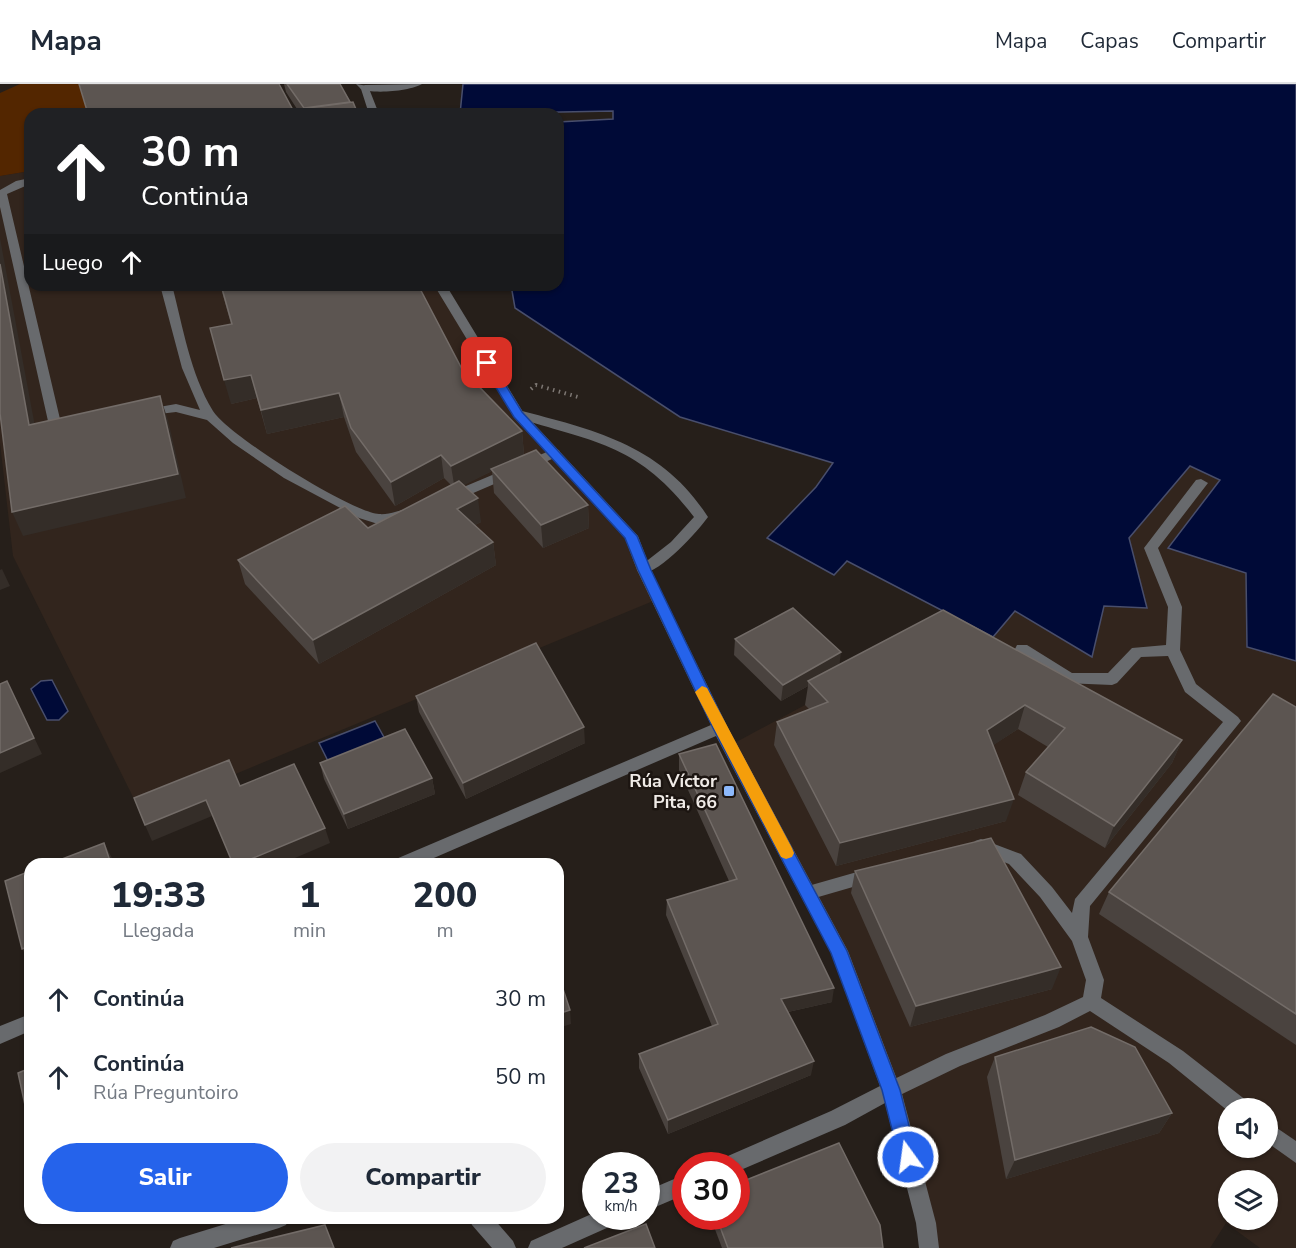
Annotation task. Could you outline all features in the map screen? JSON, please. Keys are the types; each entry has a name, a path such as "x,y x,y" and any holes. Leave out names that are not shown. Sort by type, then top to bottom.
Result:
{"street":[{"path":"372,108 363,86 397,88 417,84"},
{"path":"24,183 2,193 24,289"},
{"path":"24,291 54,421 69,428 81,426"},
{"path":"168,291 189,376 210,417"},
{"path":"444,291 518,414 631,536 644,570 720,728 839,951 891,1090 926,1223 929,1248"},
{"path":"135,415 176,408 210,417 258,455 353,511 378,519 421,510"},
{"path":"518,414 620,446 654,467 685,494 701,517 676,545 644,570"},
{"path":"441,501 554,453"},
{"path":"1079,937 1081,904 1233,721 1190,688 1173,650 1176,607 1151,548 1201,483"},
{"path":"1022,650 1069,680 1112,679 1137,652 1173,650"},
{"path":"416,858 720,728"},
{"path":"966,848 977,845 1015,859 1046,892 1079,937 1095,980 1091,1002"},
{"path":"808,893 887,871"},
{"path":"750,1156 838,1118 953,1060 1052,1021 1091,1002"},
{"path":"1091,1002 1176,1057 1227,1098"},
{"path":"0,1035 24,1025"},
{"path":"1278,1139 1296,1153"},
{"path":"180,1248 259,1224"},
{"path":"484,1224 506,1248"},
{"path":"538,1248 582,1229"}],"path":[{"path":"510,401 537,385 578,397"}],"shaded area":[{"path":"20,84 170,84 84,100 86,108 24,108 24,172 0,176 0,93"},
{"path":"24,172 24,291 446,291 518,414 608,511 644,570 658,599 141,813 13,556 0,443 0,176"},
{"path":"1190,466 1220,480 1246,573 1247,647 1296,661 1296,1248 1260,1248 1236,1230 1278,1230 1278,1170 1218,1170 1218,1230 1222,1230 1210,1248 925,1248 891,1090 839,951 729,746 938,633 1015,611 1104,605 1147,607 1129,538"}],"water":[{"path":"463,84 1296,84 1296,661 1247,647 1246,573 1168,548 1220,480 1190,466 1129,538 1147,608 1104,606 1092,657 1015,611 993,637 847,561 834,575 767,538 816,487 833,463 680,417 515,308 512,291 564,291 564,122 613,119 613,111 564,112 564,108 461,108"},
{"path":"52,680 68,711 59,720 47,720 31,689 41,681"},
{"path":"375,721 385,739 328,761 319,743"}],"building":[{"path":"79,84 279,84 292,108 86,108"},
{"path":"287,84 340,84 350,102 304,108"},
{"path":"353,102 356,108 308,108"},
{"path":"0,264 29,425 160,396 178,474 12,512 0,413"},
{"path":"223,291 421,291 462,369 522,431 451,466 441,455 391,482 351,428 339,393 261,410 251,375 224,380 210,328 232,324"},
{"path":"536,450 588,505 541,525 491,469"},
{"path":"459,481 478,498 457,509 493,542 313,640 238,560 345,506 368,528"},
{"path":"793,608 841,652 783,685 735,639"},
{"path":"943,610 1182,740 1114,826 1026,772 1065,728 1025,705 987,730 1014,799 840,843 777,722 828,702 808,681"},
{"path":"536,643 584,727 463,783 416,696"},
{"path":"7,681 34,738 0,753 0,684"},
{"path":"1273,694 1296,707 1296,1014 1109,892"},
{"path":"405,729 432,778 344,814 320,763"},
{"path":"716,744 834,988 781,999 814,1061 668,1120 639,1054 718,1024 667,900 737,879 679,754"},
{"path":"229,760 240,786 294,764 325,828 253,858 230,858 206,800 145,825 134,798"},
{"path":"991,838 1061,967 916,1006 855,871"},
{"path":"104,843 109,858 65,858"},
{"path":"24,873 24,948 22,949 5,881"},
{"path":"564,992 570,1010 564,1012"},
{"path":"1091,1027 1135,1047 1172,1113 1015,1160 995,1057"},
{"path":"24,1070 24,1100 18,1073"},
{"path":"839,1143 880,1225 883,1248 728,1248 721,1230 750,1230 750,1178"},
{"path":"325,1225 334,1248 231,1248"},
{"path":"630,1230 648,1230 655,1248 584,1248"}],"slow traffic":[{"path":"702,692 786,853"}],"place":[{"name":"Rúa Víctor Pita, 66","path":"729,791"}],"route":[{"path":"487,363 518,414 631,536 644,570 720,728 839,951 891,1090 908,1157"}]}
